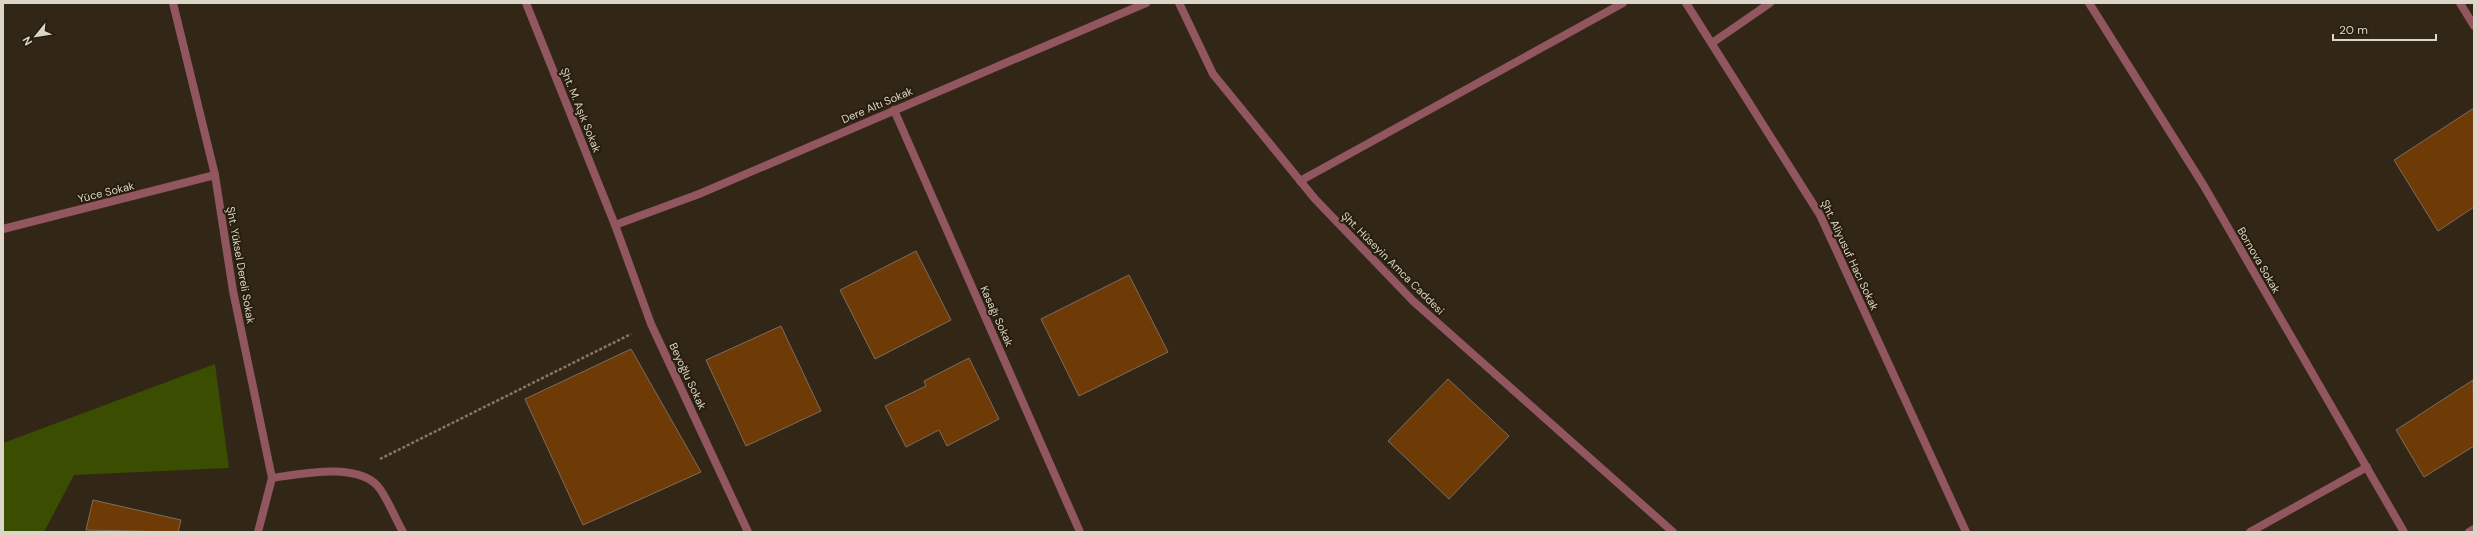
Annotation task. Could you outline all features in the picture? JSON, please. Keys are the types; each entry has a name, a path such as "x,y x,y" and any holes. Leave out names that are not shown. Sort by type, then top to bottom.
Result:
{"street":[{"name":"Şht. Yüksel Dereli Sokak","path":"173,3 215,175 233,291 272,478 258,532"},
{"name":"Şht. M. Aşık Sokak","path":"526,3 615,226"},
{"name":"Dere Altı Sokak","path":"615,226 699,194 1146,3"},
{"name":"Şht. Hüseyin Amca Caddesi","path":"1179,3 1213,74 1300,181 1413,301 1673,532"},
{"path":"1300,181 1623,3"},
{"name":"Şht. Aliyusuf Hacı Sokak","path":"1686,3 1820,215 1966,532"},
{"path":"1712,43 1770,3"},
{"name":"Bornova Sokak","path":"2089,3 2204,186 2404,532"},
{"path":"2460,3 2474,26"},
{"name":"Kasağı Sokak","path":"894,110 1080,532"},
{"name":"Yüce Sokak","path":"3,230 215,175"},
{"name":"Beyoğlu Sokak","path":"615,226 651,324 748,532"},
{"path":"2250,532 2367,467"},
{"path":"272,478 314,472 354,472 379,488 403,532"},
{"path":"2469,532 2474,529"}],"path":[{"path":"354,472 651,324"}],"green space":[{"path":"215,364 229,468 74,475 44,532 3,532 3,443"}],"building":[{"path":"2474,108 2474,207 2438,231 2394,160"},
{"path":"916,251 951,320 875,359 840,290"},
{"path":"1129,275 1168,352 1079,396 1041,319"},
{"path":"781,326 821,411 746,446 706,360"},
{"path":"631,349 701,472 583,525 525,399"},
{"path":"969,358 999,419 947,446 939,430 906,447 885,406 926,386 924,381"},
{"path":"1448,379 1509,436 1449,499 1388,441"},
{"path":"2473,380 2474,446 2424,477 2396,430"},
{"path":"93,500 181,520 178,532 86,530"}]}
